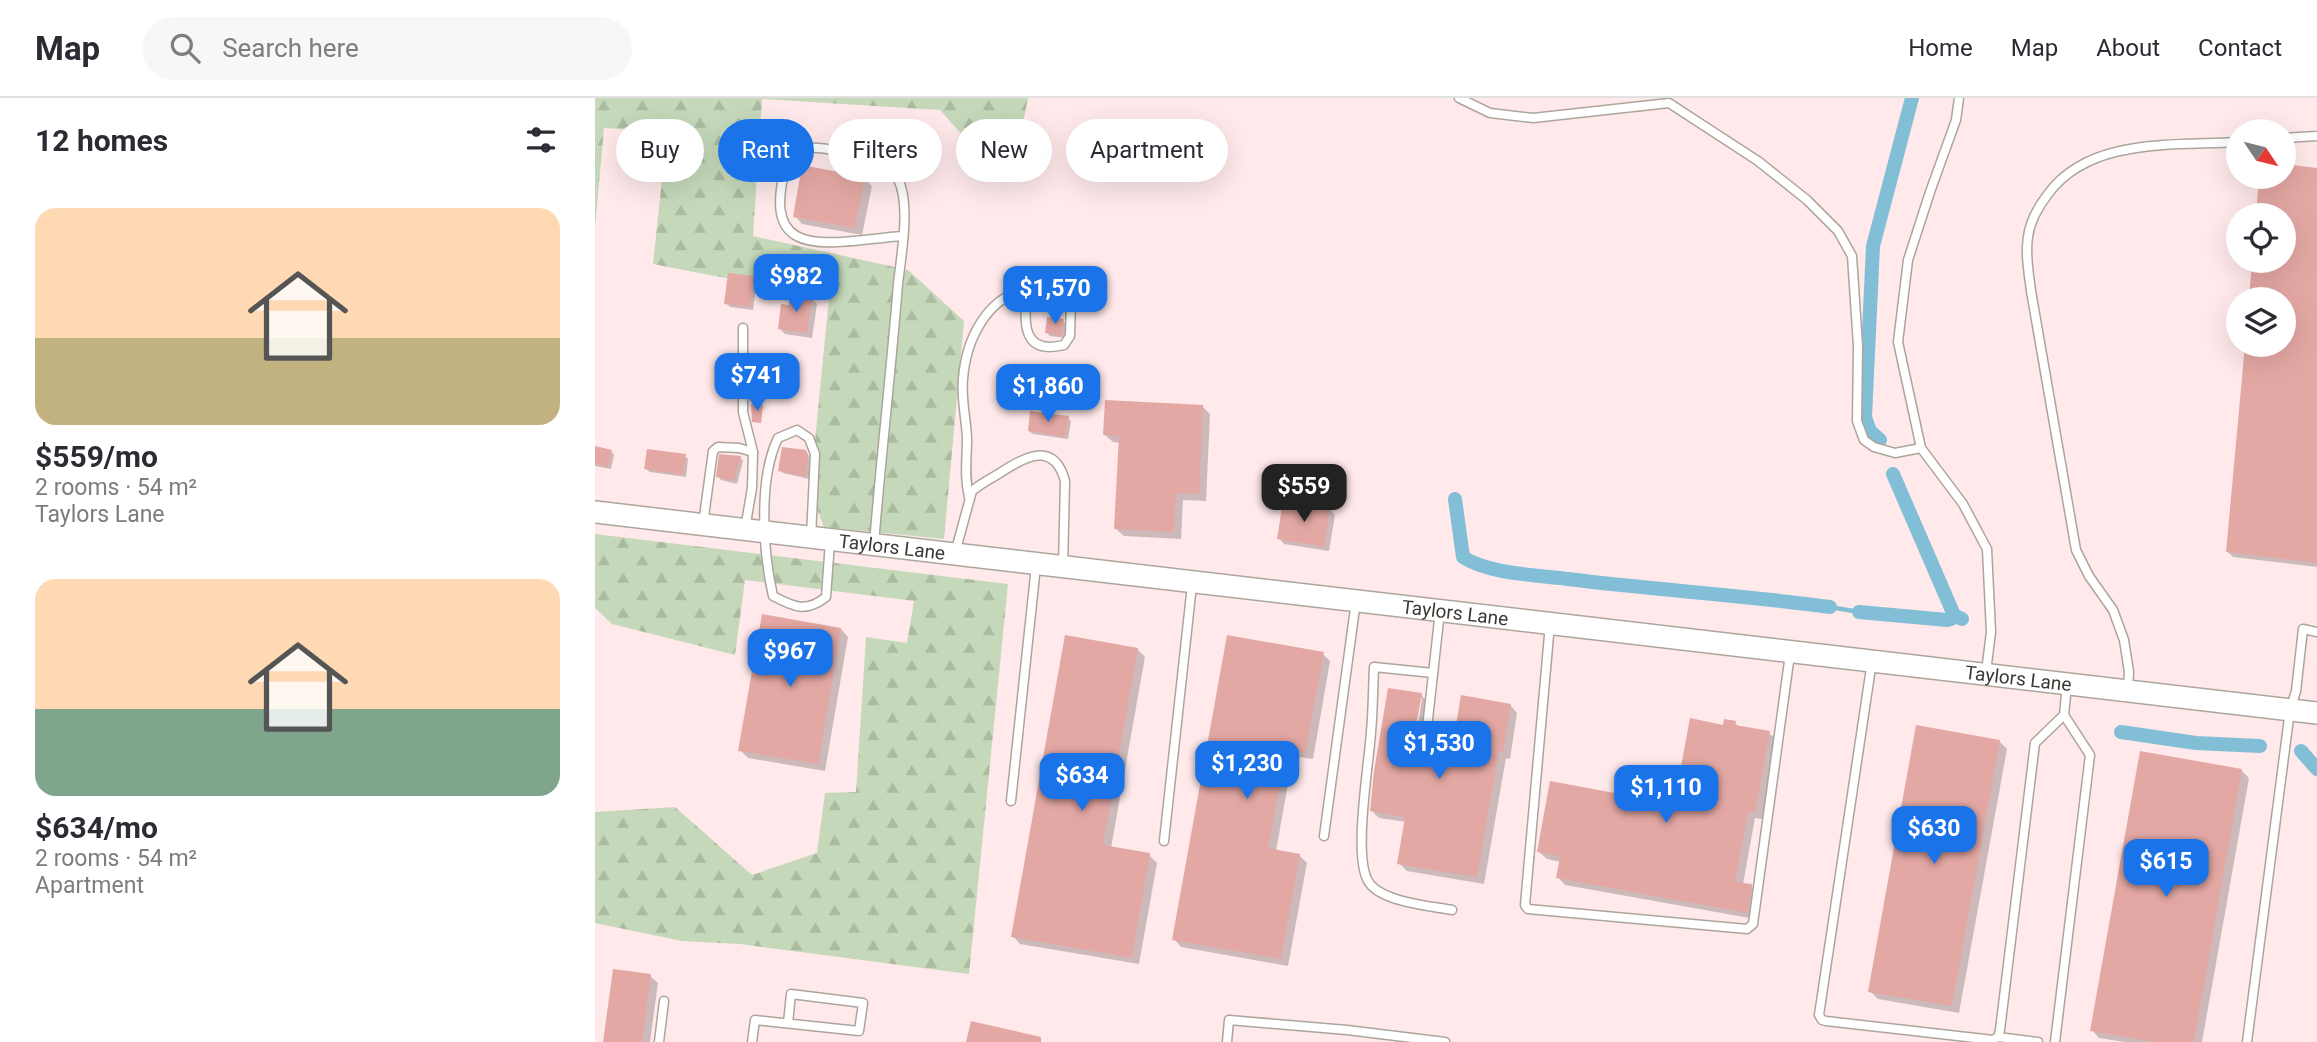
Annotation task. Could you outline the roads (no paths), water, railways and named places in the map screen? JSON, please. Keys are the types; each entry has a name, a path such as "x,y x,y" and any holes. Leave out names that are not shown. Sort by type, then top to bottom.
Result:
{"street":[{"name":"Taylors Lane","path":"595,512 2317,713"}],"lane":[{"path":"1459,98 1490,113 1533,118 1669,103 1758,161 1807,200 1837,231 1852,257 1858,346 1857,421 1864,440 1874,447 1895,453 1921,448"},
{"path":"1959,98 1957,120 1908,260 1898,342 1921,448 1963,504 1987,549 1991,632 1985,675"},
{"path":"2296,137 2317,136"},
{"path":"2128,691 2129,672 2124,640 2113,610 2089,576 2076,550 2031,291 2027,262 2028,237 2036,209 2058,181 2084,162 2117,150 2226,143"},
{"path":"874,544 903,232 904,194 898,178 884,160 873,155 811,148 796,149 789,155 785,166 780,210 791,235 817,242 903,232"},
{"path":"969,497 965,482 967,436 962,380 967,354 977,326 990,310 1015,291 1027,289 1053,287 1064,292 1070,300 1070,336 1064,345 1054,348 1036,344 1030,339 1025,331 1027,289"},
{"path":"743,328 743,412 753,452 754,530 773,596 794,607 815,606 826,597 815,454 809,438 797,430 778,438 773,448 766,498 754,530"},
{"path":"703,524 713,450 718,447 739,448 753,452"},
{"path":"955,554 969,497 976,488 1028,456 1039,455 1063,471 1063,567"},
{"path":"1011,801 1037,564"},
{"path":"1164,841 1193,582"},
{"path":"1324,836 1356,601"},
{"path":"1427,728 1440,611"},
{"path":"1550,624 1525,905 1528,909 1747,929 1753,924 1790,652"},
{"path":"2247,1042 2303,629 2317,632"},
{"path":"1872,661 1819,1015 1822,1020 1993,1041 1998,1037 2035,743 2064,715"},
{"path":"1433,673 1374,667 1371,733 1361,830 1364,870 1369,882 1383,893 1405,902 1452,910"},
{"path":"2055,1042 2090,755 2064,715 2067,684"},
{"path":"753,1042 755,1020 859,1031 863,1003 791,994 787,1023"},
{"path":"659,1042 664,1001"},
{"path":"1227,1042 1229,1020 1445,1042"},
{"path":"1998,1037 2038,1042"}],"waterway":[{"path":"1880,440 1870,431 1865,417 1873,246 1912,98"},
{"path":"1893,474 1954,615 1962,619"},
{"path":"1455,499 1463,557 1486,567 1528,575 1830,607"},
{"path":"1830,607 1859,612"},
{"path":"1859,612 1947,620 1954,615"},
{"path":"2121,732 2196,743 2260,746"},
{"path":"2301,751 2317,769"}]}
